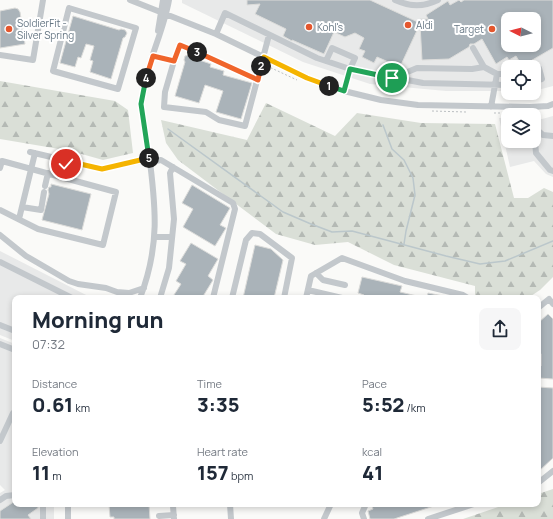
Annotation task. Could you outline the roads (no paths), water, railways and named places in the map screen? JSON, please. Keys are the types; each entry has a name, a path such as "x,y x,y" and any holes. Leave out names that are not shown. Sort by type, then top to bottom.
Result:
{"street":[{"path":"0,55 32,60 43,0"},
{"path":"130,0 216,34 307,78 344,91 381,100 418,105 530,108 553,104"},
{"path":"163,0 164,13"},
{"path":"141,295 151,263 156,226 155,197 141,104 164,13 169,0"},
{"path":"395,0 401,3 417,6 427,5 438,0"},
{"path":"70,8 109,19 136,28 118,89 53,71 70,8"},
{"path":"216,34 225,13 317,58 350,69 424,83 501,85"},
{"path":"258,80 180,45 165,92 164,107 206,112 219,120 245,126 258,80 264,57 269,34"},
{"path":"326,61 332,48 355,58 350,69 344,91"},
{"path":"473,48 484,67 497,74 501,74"},
{"path":"338,65 343,53"},
{"path":"153,56 174,61"},
{"path":"392,78 417,68 472,69 484,67"},
{"path":"491,107 497,74"},
{"path":"541,134 553,136"},
{"path":"536,148 536,154 550,170 553,171"},
{"path":"19,219 31,168 32,152 102,169 150,160 161,160 233,203 234,209 214,295"},
{"path":"0,168 2,161 116,192 103,245 38,228 0,210"},
{"path":"63,177 67,161"},
{"path":"161,295 169,268 174,219 170,173 173,167"},
{"path":"22,207 41,210 48,173"},
{"path":"233,295 246,240 252,233 260,234 292,258 285,295"},
{"path":"0,235 26,256 69,281 78,284 106,288 118,292 129,293 144,288"},
{"path":"155,236 172,237"},
{"path":"307,295 311,276 342,258 405,281 463,295"},
{"path":"0,262 66,295"},
{"path":"316,273 323,280 345,285"},
{"path":"308,290 329,295"},
{"path":"118,292 121,295"},
{"path":"541,305 551,297 553,304"},
{"path":"0,325 12,330"},
{"path":"0,344 12,349"},
{"path":"0,441 12,415"},
{"path":"541,481 553,471"},
{"path":"0,500 6,496 12,495"},
{"path":"43,507 43,519"},
{"path":"68,507 68,519"},
{"path":"159,516 174,517 173,507"},
{"path":"230,507 231,519"},
{"path":"324,519 330,507"},
{"path":"364,519 362,513 365,507"},
{"path":"428,519 465,507"}],"waterway":[{"path":"383,125 392,149 404,160 413,178 415,195 404,244"},
{"path":"168,129 283,212 332,232 352,231 480,264 505,261 553,241"}],"place":[{"name":"Aldi","path":"408,25"},
{"name":"Kohl's","path":"309,27"},
{"name":"SoldierFit - Silver Spring","path":"9,29"},
{"name":"Target","path":"492,29"}]}
